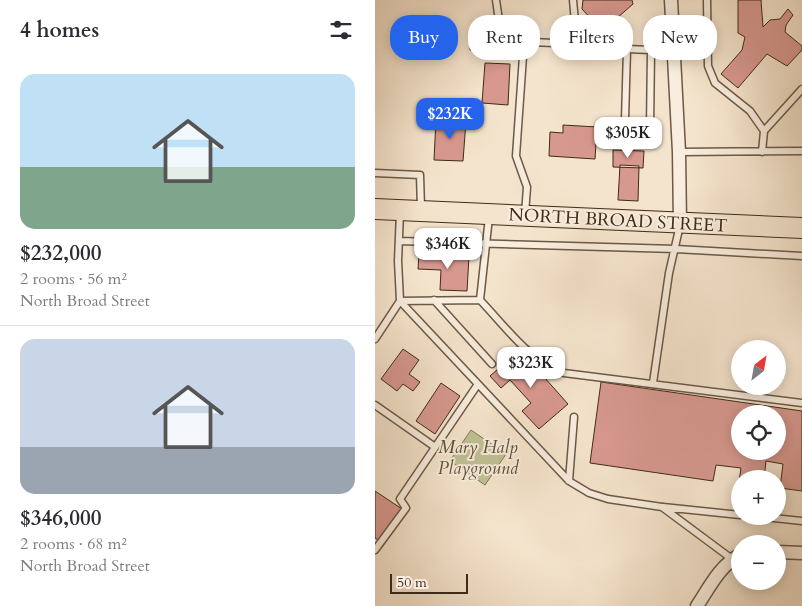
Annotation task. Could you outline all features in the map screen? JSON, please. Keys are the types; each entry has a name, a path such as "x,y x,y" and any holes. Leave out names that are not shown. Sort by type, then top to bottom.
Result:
{"main road":[{"name":"NORTH BROAD STREET","path":"375,209 802,228"}],"street":[{"path":"671,0 672,15"},
{"path":"674,60 680,223"},
{"path":"786,552 802,553"},
{"path":"697,606 723,568 731,561"}],"lane":[{"path":"496,0 498,15"},
{"path":"573,0 574,15"},
{"path":"707,0 708,66 715,82 750,111 764,131"},
{"path":"523,60 516,156 527,187 525,215"},
{"path":"627,60 627,126 631,130 644,133 648,131 651,123 651,60"},
{"path":"762,152 764,131 802,88"},
{"path":"679,152 802,151"},
{"path":"375,173 420,175 421,211"},
{"path":"375,339 394,314 400,301 400,210"},
{"path":"480,300 489,214"},
{"path":"653,383 669,273 676,249 680,223"},
{"path":"399,241 487,242 676,249 802,256"},
{"path":"434,300 493,364"},
{"path":"400,301 480,300 527,349 550,368 564,373 802,403"},
{"path":"400,301 569,481 589,493 608,499 731,514"},
{"path":"375,550 406,508 400,498 478,384"},
{"path":"375,405 435,447"},
{"path":"569,481 574,417"},
{"path":"662,507 731,554"},
{"path":"786,519 802,521"}],"green space":[{"name":"Mary Halp Playground","path":"471,430 506,454 485,485 450,461"}],"building":[{"path":"583,0 632,0 633,4 620,15 588,15 582,9"},
{"path":"738,0 761,0 763,27 770,20 780,19 788,9 793,15 786,25 785,32 802,46 802,50 787,66 767,54 738,88 721,74 742,50 745,37 738,33"},
{"path":"485,63 510,64 508,105 482,103"},
{"path":"436,119 466,121 463,161 434,160"},
{"path":"563,125 597,127 595,159 549,156 550,132 563,133"},
{"path":"613,150 644,151 643,168 613,167"},
{"path":"620,165 639,166 638,201 618,200"},
{"path":"419,253 469,256 467,291 440,290 441,270 418,269"},
{"path":"403,349 419,360 409,374 420,382 413,391 403,384 397,391 381,379"},
{"path":"520,350 568,404 539,429 522,411 531,403 510,380 501,388 490,376"},
{"path":"601,382 760,405 731,405 731,460 786,460 786,409 802,411 802,491 786,489 786,470 782,470 783,464 766,461 765,470 741,470 741,468 716,465 713,481 590,463"},
{"path":"441,383 460,396 435,434 416,421"},
{"path":"375,491 402,509 380,541 375,538"}]}
